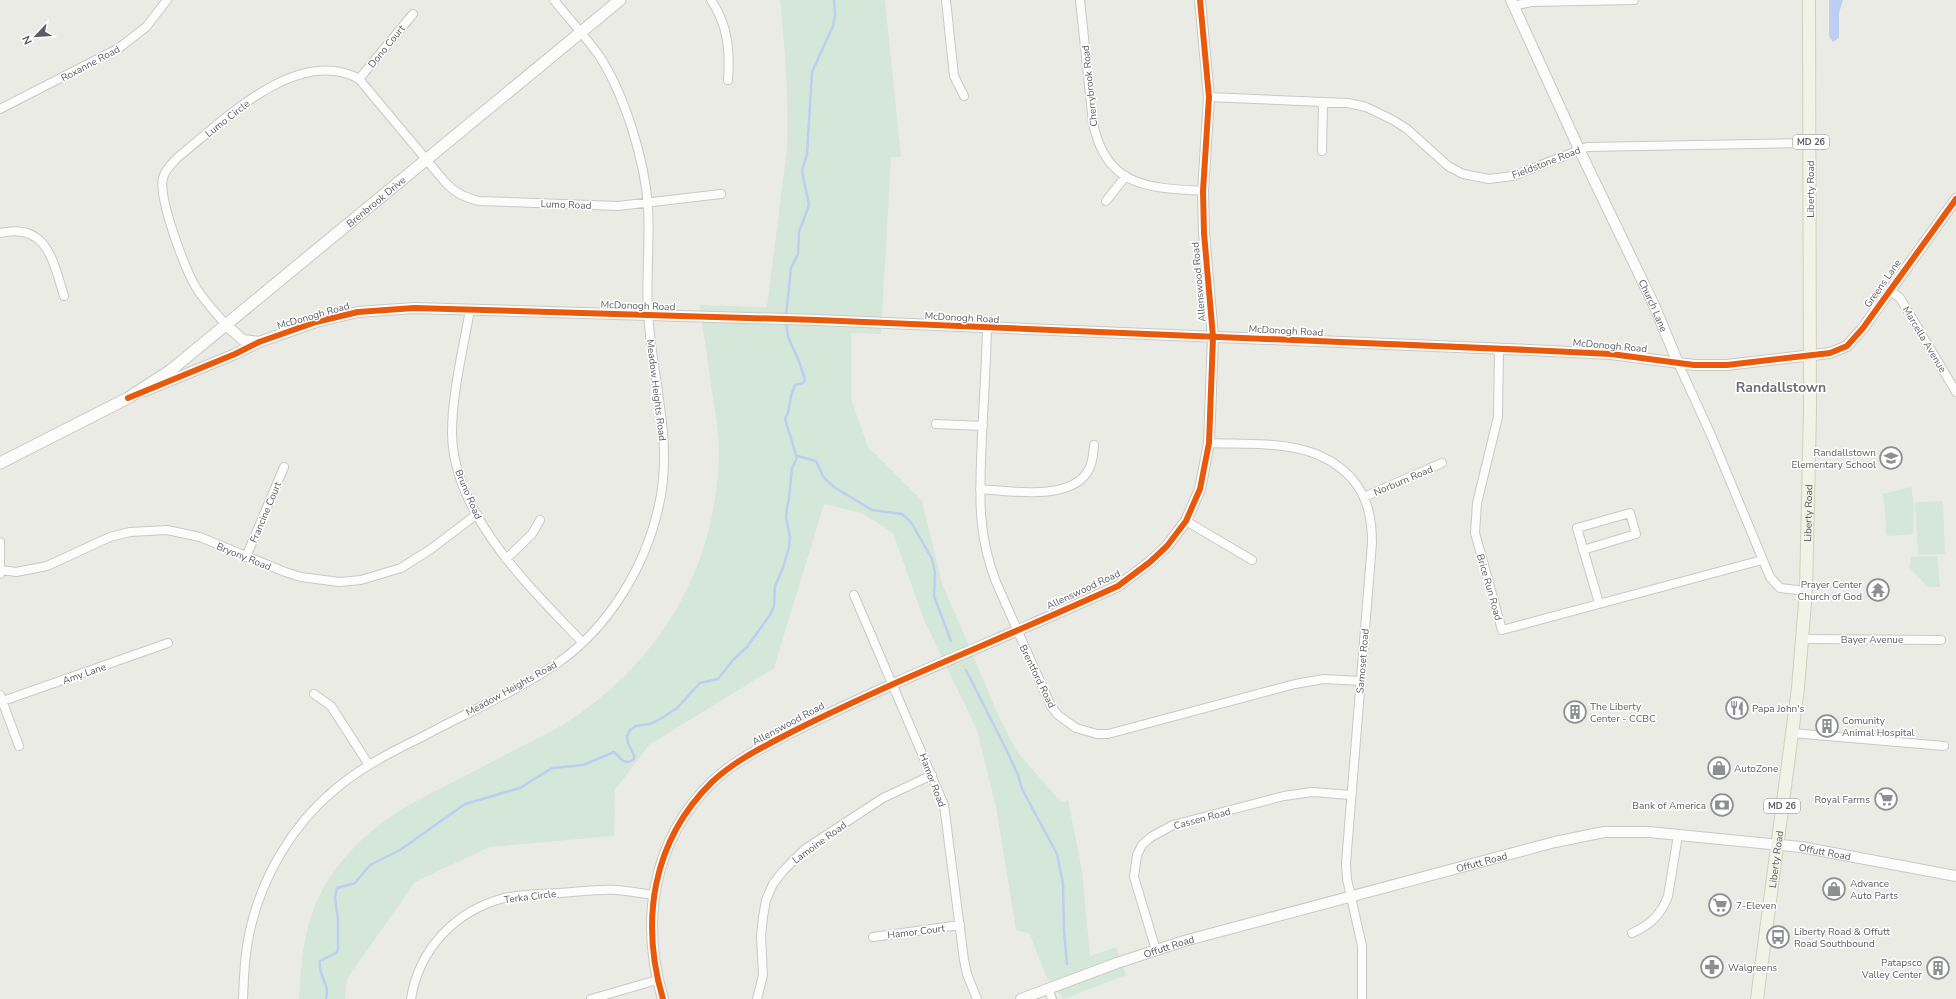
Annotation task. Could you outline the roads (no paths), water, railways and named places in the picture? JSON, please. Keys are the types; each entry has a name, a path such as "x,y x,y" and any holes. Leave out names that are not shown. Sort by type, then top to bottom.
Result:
{"main road":[{"name":"Brenbrook Drive","path":"128,398 171,370 620,0"},
{"name":"Liberty Road","path":"1757,999 1792,733 1803,639 1806,591 1809,508 1810,357 1809,0"},
{"name":"McDonogh Road","path":"0,463 128,398"}],"street":[{"name":"Roxanne Road","path":"0,109 119,48 146,27 167,0"},
{"name":"Meadow Heights Road","path":"243,999 246,954 251,926 261,895 277,861 313,810 343,782 369,765 538,675 562,660 582,642 611,610 624,591 650,539 660,502 664,452 662,420 648,316 648,203 639,156 621,99 605,66 581,32 554,0"},
{"path":"711,0 724,24 728,38 730,56 728,80"},
{"path":"946,0 954,76 964,96"},
{"name":"Cherrybrook Road","path":"1080,0 1093,123 1096,138 1107,160 1126,176 1137,183 1149,187 1203,191"},
{"name":"Allenswood Road","path":"663,999 651,942 653,895 669,845 695,802 713,782 734,765 758,750 829,713 1118,586 1135,575 1167,546 1186,521 1200,489 1209,443 1213,337 1204,232 1203,191 1210,97 1200,0"},
{"path":"1512,3 1634,0"},
{"name":"Church Lane","path":"1512,3 1579,149 1654,305 1678,363 1712,435 1770,577 1780,588 1806,591"},
{"name":"Dono Court","path":"359,79 413,14"},
{"name":"Lumo Circle","path":"226,325 197,289 185,264 165,203 162,190 163,176 168,167 177,158 253,98 279,83 317,71 334,70 347,72 359,79 426,160"},
{"name":"Fieldstone Road","path":"1210,97 1348,103 1366,107 1379,112 1407,129 1448,166 1474,177 1489,179 1513,176 1587,147 1810,143"},
{"path":"1322,151 1324,103"},
{"name":"Lumo Road","path":"426,160 455,192 479,201 593,205 648,203 721,194"},
{"path":"1106,201 1126,176"},
{"name":"Greens Lane","path":"1810,357 1830,353 1847,346 1858,335 1956,199"},
{"path":"0,233 14,230 25,231 44,243 54,261 64,296"},
{"name":"Marcella Avenue","path":"1889,290 1900,298 1956,392"},
{"name":"McDonogh Road","path":"128,398 235,354 259,342 316,322 358,312 414,308 817,320 987,329 1499,349 1611,354 1678,363 1717,366 1810,357"},
{"name":"Bruno Road","path":"470,310 453,413 452,433 458,470 477,514 506,559 518,575 582,642"},
{"path":"226,325 244,340 259,342"},
{"name":"Brentford Road","path":"987,329 980,489 980,512 985,548 989,565 1016,630 1051,706 1058,715 1076,728 1097,734 1119,732 1295,684 1324,680 1360,682"},
{"name":"Brice Run Road","path":"1499,349 1498,417 1477,503 1475,525 1478,546 1502,630 1762,560"},
{"path":"936,424 983,426"},
{"name":"Samoset Road","path":"1209,443 1289,447 1317,453 1331,460 1344,470 1364,497 1372,526 1372,543 1346,863 1351,896 1362,946 1362,999"},
{"path":"980,489 1043,492 1064,488 1074,484 1089,471 1093,461 1094,446"},
{"name":"Norburn Road","path":"1364,497 1442,463"},
{"name":"Francine Court","path":"246,557 284,467"},
{"path":"1583,550 1636,534 1630,513 1577,528 1583,550 1599,603"},
{"name":"Bryony Road","path":"0,570 16,572 47,566 110,537 130,532 149,530 183,532 200,537 246,557 301,577 340,582 361,580 401,568 426,552 477,514"},
{"path":"506,559 532,534 540,520"},
{"path":"1186,521 1252,560"},
{"path":"0,542 0,574"},
{"name":"Hamor Road","path":"854,595 944,805 967,974 977,999"},
{"name":"Bayer Avenue","path":"1803,639 1941,640"},
{"name":"Amy Lane","path":"1,700 168,643"},
{"path":"314,694 330,706 369,765"},
{"path":"1,700 19,746"},
{"path":"1792,733 1944,746"},
{"name":"Lamoine Road","path":"757,999 763,975 761,936 766,900 773,884 782,870 805,849 883,798 932,774"},
{"name":"Cassen Road","path":"1156,950 1134,877 1136,855 1142,845 1151,837 1173,825 1284,796 1312,792 1351,795"},
{"name":"Offutt Road","path":"1021,999 1156,950 1351,896 1582,836 1618,831 1678,835 1834,852 1956,876"},
{"path":"1632,934 1653,921 1665,905 1668,896 1678,835"},
{"name":"Terka Circle","path":"411,999 417,972 426,954 452,925 468,913 485,904 505,898 526,895 600,890 616,890 653,895"},
{"name":"Hamor Court","path":"873,937 960,926"},
{"path":"591,999 658,980"},
{"path":"1048,988 1052,999"}],"water":[{"path":"1829,0 1843,0 1839,13 1839,38 1833,42 1829,36"}],"waterway":[{"path":"786,316 791,268 798,254 799,232 809,205 802,171 807,154 812,72 833,26 835,15 834,0"},
{"path":"326,999 327,993 321,972 320,961 336,953 338,950 338,920 335,898 337,888 355,883 370,865 400,850 465,804 520,788 552,768 583,765 614,752 623,761 629,762 634,759 627,736 630,730 636,726 650,724 662,718 677,708 700,683 718,679 733,660 747,647 770,615 774,606 775,586 783,568 789,547 790,537 786,518 792,468 797,458 785,419 795,385 803,383 805,380 799,361 788,337 786,321"},
{"path":"797,456 816,461 824,478 834,487 872,510 902,514 911,522 932,559 935,572 934,596 951,641"},
{"path":"966,670 1007,751 1018,775 1022,789 1057,854 1063,883 1064,932 1067,964"}],"place":[{"name":"Randallstown Elementary School","path":"1891,458"},
{"name":"Prayer Center Church of God","path":"1878,590"},
{"name":"Papa John's","path":"1737,708"},
{"name":"The Liberty Center - CCBC","path":"1575,712"},
{"name":"Comunity Animal Hospital","path":"1827,726"},
{"name":"AutoZone","path":"1719,768"},
{"name":"Royal Farms","path":"1886,799"},
{"name":"Bank of America","path":"1722,805"},
{"name":"Advance Auto Parts","path":"1834,889"},
{"name":"7-Eleven","path":"1720,905"},
{"name":"Liberty Road & Offutt Road Southbound","path":"1778,937"},
{"name":"Walgreens","path":"1712,967"},
{"name":"Patapsco Valley Center","path":"1938,968"}],"district":[{"name":"Randallstown","path":"1781,387"}]}
